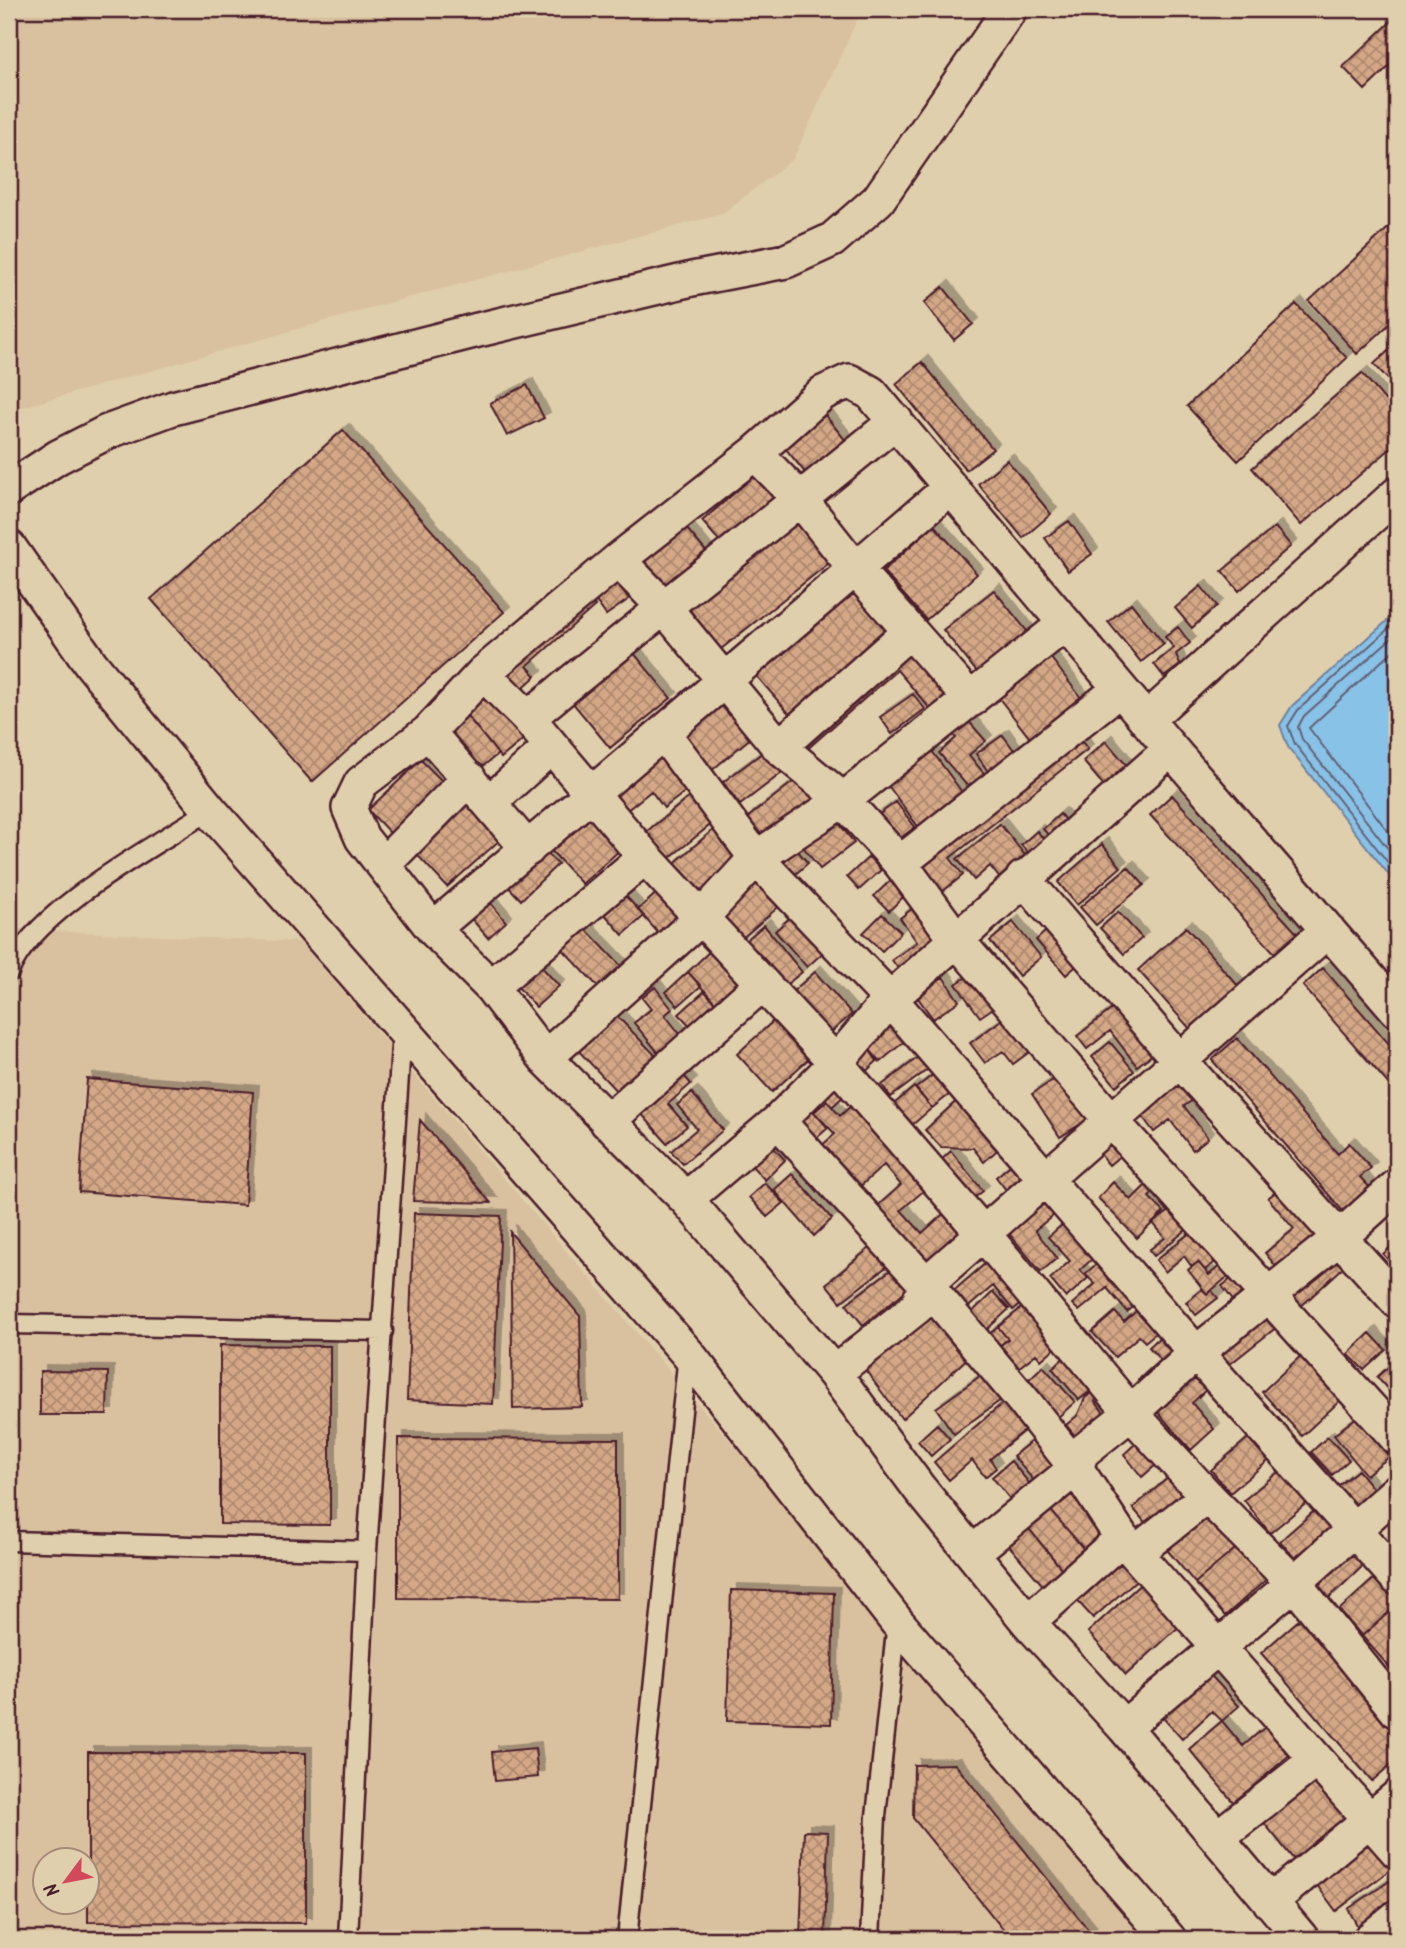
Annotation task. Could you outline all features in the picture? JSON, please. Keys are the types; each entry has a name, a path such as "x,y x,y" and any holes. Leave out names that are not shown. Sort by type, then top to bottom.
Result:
{"street":[{"path":"9,489 58,457 107,432 173,408 478,330 692,279 786,261 832,240 878,200 1010,9"},
{"path":"1302,1939 1124,1727 1028,1622 834,1373 686,1199 545,1058 491,987 433,929 352,821 349,808 361,783 428,732 483,673 618,560 755,453 823,393 849,381 871,393 1146,720 1397,1010"},
{"path":"528,719 663,606 801,500 895,422"},
{"path":"755,453 801,500 857,570 971,700"},
{"path":"433,929 950,488"},
{"path":"1146,720 1397,494"},
{"path":"9,547 91,664 210,810 688,1354 897,1622 1169,1939"},
{"path":"618,560 663,606 779,747 844,800 900,863 956,939 1110,1119 1397,1438"},
{"path":"545,1058 702,917 756,858 844,800 1065,624"},
{"path":"779,747 909,631"},
{"path":"483,673 528,719 645,857 836,1063 982,1232 1131,1413 1207,1496 1294,1583 1397,1711"},
{"path":"900,863 1120,689"},
{"path":"428,732 528,849"},
{"path":"664,734 756,858 890,999 1196,1353 1397,1578"},
{"path":"383,865 479,790 551,747"},
{"path":"686,1199 778,1121 836,1063 890,999 1171,749"},
{"path":"491,987 645,857"},
{"path":"1023,878 1179,1060 1397,1301"},
{"path":"834,1373 917,1307 926,1284 982,1232 1328,930"},
{"path":"607,1122 762,984"},
{"path":"778,1121 926,1284 1076,1468 1128,1545 1397,1852"},
{"path":"972,1552 1076,1468 1082,1452 1131,1413 1196,1353 1269,1297 1397,1186"},
{"path":"1124,1727 1356,1530 1397,1491"},
{"path":"1028,1622 1128,1545 1207,1496"},
{"path":"1218,1837 1316,1760"},
{"path":"1270,1902 1397,1797"},
{"path":"1370,1939 1397,1917"}],"lane":[{"path":"9,972 44,923 86,891 210,810"},
{"path":"348,1939 367,1551 402,1030"},
{"path":"9,1325 383,1331"},
{"path":"627,1939 688,1354"},
{"path":"9,1541 367,1551"},
{"path":"870,1939 876,1816 897,1622"}],"shaded area":[{"path":"9,9 862,9 793,159 722,214 396,301 9,411"},
{"path":"9,929 300,942 1159,1939 9,1939"}],"water":[{"path":"1397,612 1397,885 1288,747 1280,725 1292,706"}],"building":[{"path":"1397,16 1397,59 1365,90 1343,67"},
{"path":"1397,220 1397,317 1357,354 1309,301"},
{"path":"943,287 973,324 954,340 924,303"},
{"path":"1296,304 1347,358 1238,461 1187,406"},
{"path":"1397,343 1397,389 1374,364"},
{"path":"922,362 993,449 966,470 896,384"},
{"path":"1362,373 1397,414 1397,443 1301,525 1252,468"},
{"path":"527,385 544,418 507,436 490,403"},
{"path":"821,410 851,447 811,480 781,443"},
{"path":"343,430 504,612 312,782 151,599"},
{"path":"1007,460 1051,514 1023,538 978,484"},
{"path":"754,476 773,498 721,543 702,521"},
{"path":"799,514 834,559 721,649 686,605"},
{"path":"1069,521 1092,554 1068,571 1045,538"},
{"path":"682,523 708,554 667,590 640,559"},
{"path":"934,525 977,574 926,620 883,571"},
{"path":"1275,527 1291,546 1239,591 1222,571"},
{"path":"614,578 629,599 606,615 591,594"},
{"path":"853,585 892,628 792,717 754,673"},
{"path":"1201,586 1217,606 1192,628 1175,608"},
{"path":"994,590 1031,636 980,676 943,630"},
{"path":"582,591 595,606 527,666 536,676 518,692 497,667"},
{"path":"1131,603 1164,644 1141,662 1108,622"},
{"path":"1178,627 1190,643 1176,654 1180,665 1164,677 1154,664 1174,648 1165,637"},
{"path":"908,641 954,693 933,712 897,670 805,751 795,740"},
{"path":"628,646 671,698 610,748 567,696"},
{"path":"1048,654 1084,702 1032,741 995,693"},
{"path":"488,692 525,738 501,758 465,713"},
{"path":"720,693 754,735 711,771 676,728"},
{"path":"913,694 925,709 892,734 880,717"},
{"path":"465,713 498,754 477,771 444,730"},
{"path":"965,717 986,741 969,755 991,782 975,795 939,753 956,738 949,730"},
{"path":"1003,735 1021,760 994,780 976,754"},
{"path":"1077,736 1088,749 950,858 963,875 936,897 912,867"},
{"path":"1106,741 1133,773 1110,793 1083,761"},
{"path":"766,750 783,772 740,805 723,782"},
{"path":"932,751 967,799 922,832 887,784"},
{"path":"658,754 686,791 664,808 651,791 626,811 610,791"},
{"path":"421,760 443,782 390,833 368,810"},
{"path":"798,778 819,805 768,845 747,818"},
{"path":"692,795 714,822 668,859 646,832"},
{"path":"1172,795 1303,940 1281,960 1150,815"},
{"path":"466,802 500,840 447,887 413,850"},
{"path":"896,802 915,827 893,844 874,818"},
{"path":"587,810 621,849 582,884 547,846"},
{"path":"1060,814 1073,830 1057,845 1043,829"},
{"path":"835,818 854,843 820,869 801,844"},
{"path":"1000,824 1028,859 1002,881 990,866 974,880 957,859"},
{"path":"719,825 746,858 699,897 672,865"},
{"path":"1037,831 1052,849 1037,862 1021,845"},
{"path":"791,843 808,863 790,879 773,859"},
{"path":"1102,844 1121,867 1077,905 1058,882"},
{"path":"540,847 558,864 521,900 504,882"},
{"path":"869,857 881,870 859,890 847,877"},
{"path":"1128,867 1144,885 1096,925 1080,907"},
{"path":"756,873 783,903 738,942 712,913"},
{"path":"890,881 904,896 889,911 874,896"},
{"path":"661,889 684,916 661,936 638,910"},
{"path":"623,893 644,916 623,935 602,911"},
{"path":"489,901 506,922 488,938 470,917"},
{"path":"917,905 945,942 902,974 892,960 917,942 900,918"},
{"path":"1118,912 1142,938 1124,954 1100,928"},
{"path":"794,914 826,950 807,967 775,931"},
{"path":"882,914 901,932 882,951 863,933"},
{"path":"578,921 624,969 602,991 556,942"},
{"path":"1013,922 1041,957 1019,976 990,941"},
{"path":"764,925 802,972 781,989 743,943"},
{"path":"1053,925 1083,960 1066,975 1036,940"},
{"path":"1186,927 1247,996 1199,1039 1138,970"},
{"path":"713,948 743,982 717,1005 688,972"},
{"path":"540,965 559,986 536,1007 517,986"},
{"path":"1323,968 1397,1053 1397,1094 1303,986"},
{"path":"975,971 999,1004 980,1017 956,984"},
{"path":"688,972 701,986 678,1006 666,992"},
{"path":"815,972 852,1014 829,1034 792,992"},
{"path":"943,977 959,1001 933,1019 916,995"},
{"path":"655,987 672,1009 665,1015 687,1043 665,1061 634,1023 651,1009 642,998"},
{"path":"705,991 719,1007 694,1030 679,1014"},
{"path":"1116,1006 1153,1054 1137,1066 1110,1031 1087,1049 1077,1036"},
{"path":"613,1012 660,1060 622,1097 576,1048"},
{"path":"780,1015 814,1054 772,1092 737,1054"},
{"path":"1007,1016 1032,1050 1013,1064 1003,1051 985,1063 970,1043"},
{"path":"891,1023 906,1040 880,1062 866,1045"},
{"path":"1237,1038 1338,1154 1349,1143 1371,1168 1360,1177 1375,1193 1348,1217 1212,1060"},
{"path":"1110,1042 1134,1071 1116,1086 1092,1057"},
{"path":"866,1045 877,1061 861,1076 844,1057"},
{"path":"921,1055 935,1064 891,1097 882,1085"},
{"path":"677,1067 691,1084 668,1104 687,1126 667,1143 634,1105"},
{"path":"943,1067 959,1087 932,1108 916,1088"},
{"path":"1065,1072 1093,1116 1060,1137 1032,1094"},
{"path":"833,1078 847,1093 832,1107 819,1091"},
{"path":"1184,1078 1199,1096 1184,1106 1208,1138 1193,1150 1170,1120 1154,1132 1139,1112"},
{"path":"87,1079 253,1092 245,1205 79,1192"},
{"path":"914,1087 932,1108 911,1126 894,1104"},
{"path":"692,1093 723,1130 683,1164 671,1151 697,1129 677,1105"},
{"path":"964,1094 1007,1141 984,1162 973,1148 941,1147 925,1130"},
{"path":"827,1101 840,1116 853,1104 927,1188 901,1210 922,1233 949,1209 968,1230 926,1268 874,1209 901,1185 884,1165 855,1191 818,1149 835,1134 814,1112"},
{"path":"807,1104 828,1128 812,1142 791,1118"},
{"path":"420,1120 491,1203 413,1201"},
{"path":"1111,1129 1127,1150 1109,1165 1100,1154 1076,1172"},
{"path":"771,1145 785,1160 765,1180 751,1165"},
{"path":"951,1151 983,1191 970,1201 939,1162"},
{"path":"1019,1158 1033,1176 1010,1195 996,1177"},
{"path":"792,1174 832,1219 814,1236 774,1190"},
{"path":"1153,1178 1161,1186 1149,1197 1164,1212 1137,1238 1098,1198 1113,1182 1131,1200"},
{"path":"765,1183 784,1203 767,1217 749,1197"},
{"path":"1283,1186 1326,1238 1282,1274 1265,1253 1294,1229 1268,1198"},
{"path":"1048,1196 1060,1210 1035,1230 1057,1258 1041,1272 1006,1230"},
{"path":"1170,1198 1191,1226 1154,1256 1149,1250 1165,1238 1153,1223 1168,1212 1161,1204"},
{"path":"414,1213 501,1216 493,1404 407,1400"},
{"path":"1070,1218 1100,1252 1080,1270 1088,1278 1066,1298 1050,1279 1070,1261 1048,1237"},
{"path":"1196,1228 1220,1258 1205,1270 1198,1262 1192,1267 1184,1256 1165,1272 1156,1260"},
{"path":"510,1232 580,1316 582,1407 513,1409"},
{"path":"1397,1241 1397,1270 1383,1254"},
{"path":"871,1247 886,1267 841,1302 826,1284"},
{"path":"1333,1251 1346,1265 1298,1309 1285,1294"},
{"path":"1106,1256 1143,1299 1127,1312 1107,1288 1079,1311 1072,1304 1095,1284 1085,1274"},
{"path":"992,1258 1027,1299 1013,1310 993,1286 965,1310 951,1293"},
{"path":"1227,1260 1236,1270 1207,1294 1188,1270 1198,1262 1209,1275"},
{"path":"892,1269 908,1289 863,1325 846,1304"},
{"path":"1240,1272 1256,1294 1238,1307 1222,1286"},
{"path":"1202,1289 1207,1294 1211,1290 1218,1298 1196,1315 1186,1302"},
{"path":"993,1292 1009,1309 982,1334 967,1317"},
{"path":"1030,1301 1063,1341 1041,1360 1036,1354 1008,1376 990,1353 1008,1339 998,1327"},
{"path":"1144,1304 1164,1326 1145,1342 1139,1336 1115,1357 1092,1332 1115,1312 1124,1322"},
{"path":"1270,1308 1282,1323 1230,1364 1218,1349"},
{"path":"931,1312 971,1355 902,1419 866,1371"},
{"path":"998,1327 1008,1339 996,1349 986,1337"},
{"path":"1370,1333 1386,1350 1364,1370 1348,1354"},
{"path":"1159,1338 1172,1353 1147,1391 1138,1380 1160,1360 1149,1347"},
{"path":"220,1345 330,1346 330,1525 220,1524"},
{"path":"1071,1352 1098,1385 1079,1400 1052,1368"},
{"path":"1304,1353 1344,1397 1302,1436 1262,1392"},
{"path":"1397,1359 1397,1400 1377,1377"},
{"path":"1192,1365 1210,1386 1192,1403 1214,1429 1191,1450 1155,1409"},
{"path":"1043,1366 1075,1402 1056,1419 1024,1384"},
{"path":"40,1371 108,1372 107,1415 40,1415"},
{"path":"987,1371 1005,1397 954,1434 936,1408"},
{"path":"1097,1388 1101,1393 1095,1401 1104,1413 1115,1405 1079,1441 1066,1425 1077,1416 1085,1398"},
{"path":"1003,1403 1025,1430 990,1459 996,1468 985,1477 972,1460 949,1480 934,1462"},
{"path":"1357,1417 1389,1457 1366,1475 1334,1435"},
{"path":"937,1424 950,1439 931,1456 918,1441"},
{"path":"1254,1433 1274,1456 1230,1493 1211,1470"},
{"path":"1144,1436 1163,1459 1142,1477 1124,1454"},
{"path":"1328,1437 1349,1460 1332,1475 1311,1452"},
{"path":"398,1438 618,1439 618,1599 398,1598"},
{"path":"1034,1439 1056,1464 1035,1482 1013,1456"},
{"path":"1011,1461 1030,1484 1010,1499 992,1477"},
{"path":"1288,1464 1315,1496 1270,1533 1244,1500"},
{"path":"1177,1470 1192,1488 1148,1526 1133,1508"},
{"path":"1358,1470 1375,1491 1355,1507 1338,1486"},
{"path":"1074,1485 1113,1533 1088,1554 1048,1507"},
{"path":"1208,1506 1241,1544 1195,1583 1163,1545"},
{"path":"1320,1506 1338,1526 1298,1562 1280,1541"},
{"path":"1048,1507 1088,1554 1065,1573 1026,1525"},
{"path":"1026,1525 1065,1573 1046,1589 1006,1542"},
{"path":"1241,1544 1269,1577 1225,1616 1195,1583"},
{"path":"1354,1549 1367,1562 1326,1601 1313,1588"},
{"path":"1121,1554 1141,1576 1093,1618 1073,1596"},
{"path":"1378,1575 1397,1597 1397,1605 1362,1636 1339,1610"},
{"path":"1144,1581 1183,1623 1126,1675 1088,1632"},
{"path":"731,1590 834,1593 831,1724 727,1721"},
{"path":"1397,1605 1397,1661 1390,1668 1362,1636"},
{"path":"1307,1613 1397,1718 1397,1759 1372,1781 1261,1653"},
{"path":"1204,1668 1239,1706 1222,1721 1212,1711 1182,1739 1157,1711"},
{"path":"1222,1721 1243,1746 1270,1723 1294,1751 1234,1803 1189,1749"},
{"path":"535,1748 538,1777 495,1781 492,1752"},
{"path":"88,1752 306,1753 306,1923 88,1922 88,1916 102,1916 102,1846 88,1846"},
{"path":"955,1764 1091,1933 1084,1939 1011,1939 913,1818 914,1765"},
{"path":"1314,1774 1353,1823 1299,1866 1260,1818"},
{"path":"804,1831 828,1832 825,1939 800,1939"},
{"path":"1372,1837 1395,1866 1336,1911 1314,1881"},
{"path":"1397,1876 1397,1902 1361,1932 1348,1909"}]}
